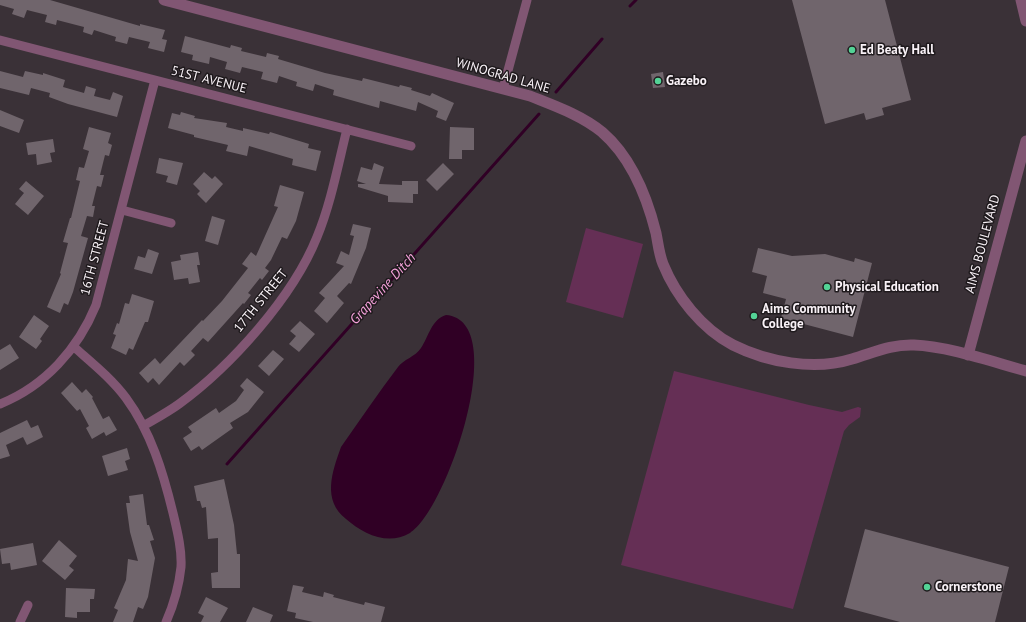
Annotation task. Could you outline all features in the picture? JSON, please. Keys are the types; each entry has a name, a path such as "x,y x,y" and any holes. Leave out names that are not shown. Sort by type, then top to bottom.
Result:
{"street":[{"name":"WINOGRAD LANE","path":"164,0 530,96 572,113 602,132 619,151 641,189 656,232 663,264 682,299 702,322 732,344 758,356 806,365 850,360 886,347 906,345 923,346 968,356 1026,372"},
{"path":"503,89 526,0"},
{"path":"1021,0 1026,21"},
{"name":"51ST AVENUE","path":"0,40 411,146"},
{"name":"16TH STREET","path":"0,404 31,388 54,369 74,347 96,305 155,80"},
{"name":"17TH STREET","path":"143,426 179,404 211,378 238,351 285,296 303,268 318,237 347,129"},
{"name":"AIMS BOULEVARD","path":"968,356 1026,141"},
{"path":"122,210 171,223"},
{"path":"74,347 101,370 126,398 143,426 158,458 178,532 181,565 178,588 166,622"},
{"path":"20,622 28,605"}],"shaded area":[{"path":"586,228 643,244 623,318 566,302"},
{"path":"446,315 465,325 473,348 473,380 467,418 455,456 441,490 425,518 410,533 402,537 385,538 376,536 360,529 346,519 334,503 331,494 331,485 338,456 341,447 398,367 419,351 434,324 441,317"},
{"path":"674,371 842,412 858,407 861,408 860,417 849,425 844,431 793,609 621,565"}],"building":[{"path":"0,0 50,0 140,26 140,24 165,30 162,39 167,40 164,52 148,48 150,42 129,37 127,44 115,41 116,37 94,30 92,35 83,32 84,27 57,20 56,25 45,22 47,15 27,10 24,18 12,14 14,9 0,5"},
{"name":"Ed Beaty Hall","path":"792,0 885,0 911,100 882,108 884,115 866,120 864,113 825,124"},
{"path":"185,36 230,48 231,45 242,48 241,51 266,57 267,53 279,56 278,59 325,73 362,81 363,78 399,87 400,85 412,88 411,90 430,96 432,93 454,103 446,121 436,117 438,111 418,102 416,111 380,101 379,108 333,95 334,90 315,84 313,91 296,86 297,82 279,76 277,83 261,79 263,72 242,67 240,73 225,69 227,62 210,57 209,64 192,60 193,55 181,52"},
{"path":"0,71 23,77 25,71 43,75 43,73 65,80 63,87 84,93 86,86 96,89 94,96 110,100 113,92 123,96 117,117 68,104 49,97 50,93 31,88 29,95 0,88"},
{"name":"Gazebo","path":"663,72 665,87 653,88 651,74"},
{"path":"0,110 24,120 19,133 0,126"},
{"path":"181,112 195,116 194,118 227,123 226,127 243,131 243,128 269,134 270,132 309,144 308,148 321,151 316,171 292,165 293,159 249,146 247,156 226,151 228,145 194,137 194,135 168,128 172,113 180,115"},
{"path":"89,127 111,133 108,143 112,145 109,156 105,155 100,175 104,175 101,187 97,186 92,206 95,206 93,217 87,216 81,236 88,238 73,292 68,305 64,303 60,313 47,307 61,274 68,243 63,242 71,218 80,181 76,180 79,167 84,168 89,151 83,149"},
{"path":"450,127 474,128 474,150 462,150 462,159 449,159"},
{"path":"53,139 55,152 50,153 52,162 37,165 36,154 28,155 26,143"},
{"path":"159,158 183,163 177,185 166,182 168,176 156,173"},
{"path":"374,163 384,167 379,184 402,185 402,181 418,181 418,194 413,194 413,203 388,202 388,196 358,187 358,184 366,184 357,181 361,167 372,170"},
{"path":"443,163 454,174 437,191 426,180"},
{"path":"204,172 212,179 215,176 223,184 206,203 197,194 200,191 193,184"},
{"path":"26,181 44,196 28,215 15,204 24,193 19,189"},
{"path":"280,185 304,192 296,221 287,239 282,237 271,260 265,268 269,271 262,280 260,278 248,293 251,295 244,304 243,303 208,342 203,338 191,351 195,355 184,366 180,362 159,385 153,378 148,383 139,373 155,358 160,364 202,320 203,321 222,301 248,268 242,264 251,252 256,256 278,207 274,206"},
{"path":"212,216 225,220 218,245 205,241"},
{"path":"353,224 371,228 366,248 351,284 349,283 337,296 344,303 327,323 314,311 325,298 319,293 344,266 336,263 341,251 349,255 354,236 350,235"},
{"name":"Physical Education","path":"758,248 792,256 825,254 854,262 855,258 872,263 853,337 781,318 786,299 763,293 767,276 752,272"},
{"path":"148,249 159,253 152,274 134,269 138,256 145,258"},
{"path":"198,252 200,265 197,265 200,282 189,284 188,278 174,280 171,262 181,260 180,255"},
{"path":"132,294 154,301 148,322 145,322 133,350 129,348 126,355 111,348 116,335 113,334 117,323 119,324 125,303 129,304"},
{"path":"34,315 49,326 40,339 42,341 36,349 19,337"},
{"path":"300,321 315,334 299,352 289,344 296,336 290,331"},
{"path":"10,344 19,358 0,370 0,350"},
{"path":"273,350 284,359 269,376 258,366"},
{"path":"247,378 264,392 248,412 230,423 233,428 202,450 199,446 191,451 183,438 192,432 188,427 216,408 219,413 236,401 244,390 240,386"},
{"path":"72,382 82,393 86,389 93,397 92,398 103,419 109,416 117,430 106,436 104,432 92,439 86,428 89,426 80,409 77,411 61,393"},
{"path":"27,420 31,428 38,425 43,437 27,445 23,437 6,445 10,456 0,459 0,433"},
{"path":"127,448 130,459 125,461 128,470 108,476 102,456"},
{"path":"224,479 234,525 237,554 240,554 240,588 212,588 211,573 218,572 218,538 208,539 206,507 202,508 200,501 197,501 194,486"},
{"path":"143,494 147,525 149,525 154,540 150,541 155,558 148,597 143,609 138,607 133,622 113,622 118,610 114,608 126,580 128,559 138,561 130,532 126,503 130,503 129,496"},
{"name":"Cornerstone","path":"865,529 1009,567 995,622 900,622 844,607"},
{"path":"59,540 77,556 69,566 74,570 65,580 42,561"},
{"path":"33,543 37,565 11,570 10,563 2,564 0,549"},
{"path":"293,585 304,587 302,592 323,597 324,592 334,595 333,597 364,605 365,602 385,607 381,622 313,622 295,618 296,613 287,611"},
{"path":"66,588 95,589 94,599 90,599 90,612 77,612 77,618 65,617"},
{"path":"206,597 228,608 220,622 201,622 204,616 198,613"},
{"path":"253,607 273,615 270,622 246,622"}],"waterway":[{"name":"Grapevine Ditch","path":"630,6 636,0"},
{"name":"Grapevine Ditch","path":"556,92 602,39"},
{"name":"Grapevine Ditch","path":"227,464 539,114"}],"place":[{"name":"Ed Beaty Hall","path":"852,50"},
{"name":"Gazebo","path":"658,81"},
{"name":"Physical Education","path":"827,287"},
{"name":"Aims Community College","path":"754,316"},
{"name":"Cornerstone","path":"927,587"}]}
